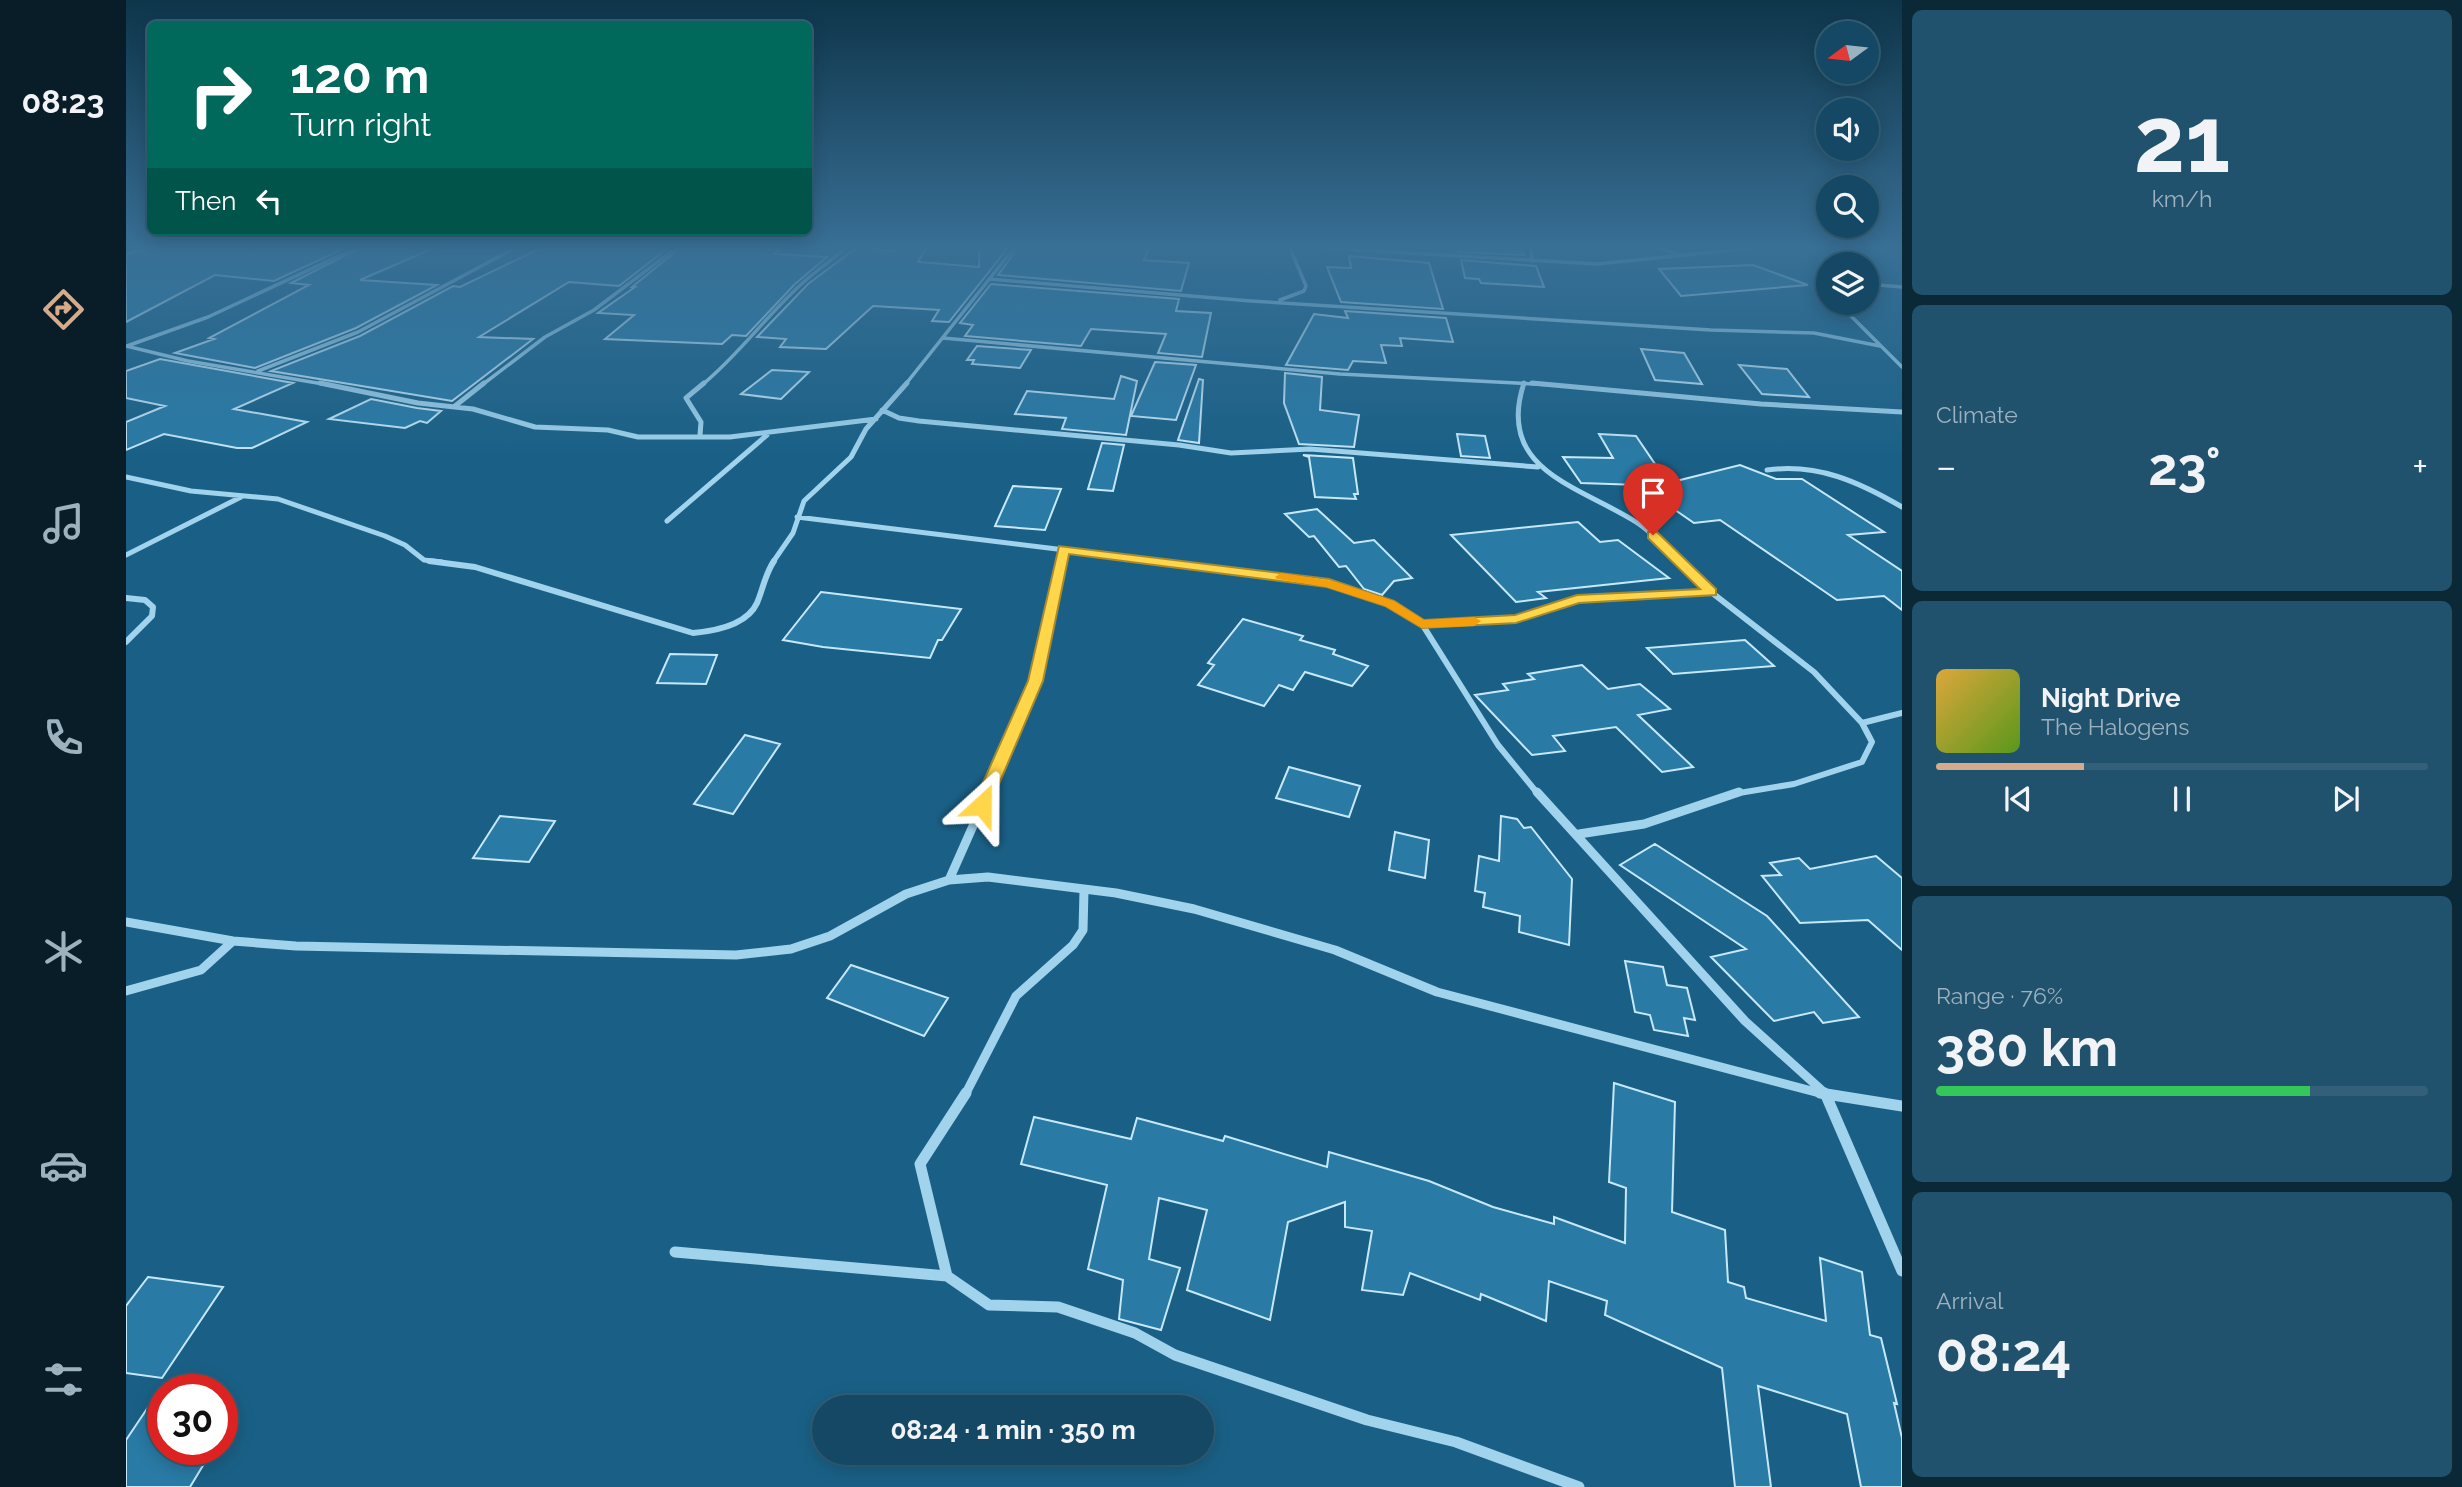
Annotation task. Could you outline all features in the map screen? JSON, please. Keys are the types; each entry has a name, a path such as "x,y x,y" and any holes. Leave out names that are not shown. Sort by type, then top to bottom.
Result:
{"street":[{"path":"126,346 207,317"},
{"path":"258,371 358,332 385,317"},
{"path":"455,406 545,337 581,317"},
{"path":"700,435 701,422 687,404 687,398 723,368 729,357 752,338 770,317"},
{"path":"126,477 191,491 278,499 385,536 405,545 424,560 475,567 693,632 715,631 748,617 756,605 768,569 793,533 804,501 851,457 866,429 959,317"},
{"path":"1517,317 1711,330 1814,333 1880,346"},
{"path":"1852,317 1902,367"},
{"path":"943,338 1340,374 1399,374 1819,409 1902,412"},
{"path":"126,346 188,361 258,371 418,403 455,406 535,427 608,430 638,437 768,435 876,419"},
{"path":"1524,383 1516,407 1519,431 1538,467"},
{"path":"882,410 899,418 919,421 1179,445 1231,453 1310,449 1538,467 1639,523 1711,592 1814,672 1862,723 1872,742 1862,762 1836,773 1794,784 1747,789 1644,824 1578,834"},
{"path":"667,521 768,435"},
{"path":"1767,470 1789,465 1830,472 1902,507"},
{"path":"126,555 243,496"},
{"path":"797,517 1329,583 1390,604 1422,624 1498,745 1745,1021 1827,1095 1902,1271"},
{"path":"950,880 1036,681 1064,549"},
{"path":"1422,624 1516,619 1577,599 1711,592"},
{"path":"126,598 145,600 153,607 152,616 126,642"},
{"path":"1862,723 1902,713"},
{"path":"126,922 233,942 309,947 736,955 791,949 830,936 906,894 950,880 988,877 1116,893 1195,909 1335,950 1437,992 1827,1095 1902,1106"},
{"path":"947,1276 920,1164 972,1084 1016,996 1073,945 1083,930 1084,890"},
{"path":"126,991 201,970 233,942"},
{"path":"675,1252 947,1276 989,1306 1058,1307 1135,1334 1175,1355 1367,1420 1456,1441 1579,1487"}],"building":[{"path":"248,317 376,317 255,368 175,353 214,339 209,338"},
{"path":"395,317 511,317 479,337 533,339 452,401 271,371 360,336"},
{"path":"631,317 764,317 746,336 732,335 722,344 605,339"},
{"path":"776,317 861,317 826,349 780,347 786,339 757,337"},
{"path":"934,317 953,317 949,322 932,321"},
{"path":"964,317 1210,317 1202,357 1158,353 1166,334 1091,329 1081,346 965,336 973,325 960,323"},
{"path":"1312,317 1446,318 1453,342 1400,338 1402,346 1381,345 1386,363 1353,361 1348,370 1286,365"},
{"path":"977,346 1031,350 1020,368 972,364 974,360 967,360"},
{"path":"1641,349 1684,353 1702,384 1655,380"},
{"path":"160,359 293,383 234,409 307,422 252,448 237,448 164,434 126,450 126,422 165,406 126,398 126,371"},
{"path":"1155,362 1196,365 1176,420 1131,416"},
{"path":"1739,365 1787,369 1809,397 1762,394"},
{"path":"772,370 809,372 781,399 741,394"},
{"path":"1285,373 1322,377 1320,410 1359,415 1354,447 1299,444 1284,403"},
{"path":"1121,376 1137,381 1126,435 1062,429 1066,418 1015,414 1027,391 1114,399"},
{"path":"1199,379 1203,380 1199,443 1178,440"},
{"path":"371,399 441,411 427,423 420,421 405,428 329,419"},
{"path":"1457,434 1485,436 1490,458 1461,456"},
{"path":"1599,434 1636,436 1668,483 1740,465 1776,479 1802,479 1884,532 1848,535 1902,571 1902,610 1884,596 1837,600 1720,520 1694,523 1639,485 1581,483 1563,457 1613,458"},
{"path":"1102,443 1124,445 1113,491 1088,489"},
{"path":"1303,455 1353,458 1358,494 1354,494 1356,499 1315,497 1309,457"},
{"path":"1013,486 1061,489 1045,530 995,526"},
{"path":"1317,509 1354,543 1374,540 1412,578 1394,581 1382,595 1364,589 1346,566 1339,567 1314,536 1309,537 1285,514"},
{"path":"1578,522 1600,542 1618,540 1669,578 1538,592 1546,598 1516,602 1451,535"},
{"path":"821,592 961,609 942,640 938,640 930,658 783,640"},
{"path":"1243,619 1303,636 1300,640 1335,650 1333,654 1368,666 1352,686 1305,672 1293,690 1279,685 1264,706 1198,685 1214,665 1208,663"},
{"path":"1745,640 1774,666 1673,674 1647,648"},
{"path":"670,654 717,655 706,684 657,683"},
{"path":"1582,665 1608,689 1640,684 1670,709 1638,715 1693,767 1662,772 1616,727 1553,736 1565,751 1532,755 1475,695 1508,690 1503,684 1534,679 1528,674"},
{"path":"745,735 780,744 733,814 694,804"},
{"path":"1289,767 1360,786 1349,817 1276,798"},
{"path":"500,816 555,821 529,862 473,858"},
{"path":"1501,816 1517,819 1524,828 1531,827 1572,879 1569,945 1519,932 1520,916 1483,907 1485,893 1475,891 1479,856 1499,861"},
{"path":"1395,832 1429,840 1425,878 1389,870"},
{"path":"1655,844 1767,916 1859,1017 1823,1023 1814,1012 1774,1021 1711,957 1746,949 1620,865"},
{"path":"1876,856 1902,878 1902,950 1868,920 1800,923 1762,876 1781,875 1770,863 1799,858 1810,869"},
{"path":"1625,961 1663,967 1667,985 1687,988 1695,1020 1684,1018 1688,1036 1654,1030 1650,1015 1635,1012"},
{"path":"851,965 948,998 924,1036 827,998"},
{"path":"1614,1083 1675,1102 1672,1212 1725,1230 1728,1282 1744,1287 1746,1298 1826,1321 1820,1258 1862,1272 1870,1335 1881,1338 1897,1404 1894,1403 1902,1438 1902,1487 1861,1487 1847,1414 1758,1386 1771,1487 1735,1487 1722,1368 1605,1315 1607,1301 1549,1281 1546,1321 1481,1294 1480,1300 1410,1273 1403,1295 1362,1290 1372,1231 1345,1227 1345,1202 1288,1222 1270,1320 1187,1290 1207,1210 1159,1198 1149,1259 1180,1268 1161,1330 1119,1319 1123,1280 1088,1269 1107,1185 1021,1164 1034,1117 1131,1139 1137,1118 1223,1141 1225,1136 1327,1167 1329,1152 1429,1181 1493,1207 1554,1224 1554,1217 1625,1243 1626,1188 1609,1182"},
{"path":"148,1277 223,1287 165,1374 147,1376 126,1373 126,1306"},
{"path":"147,1409 147,1465 203,1465 190,1487 126,1487 126,1440"}],"slow traffic":[{"path":"1281,577 1329,583 1390,604 1422,624 1474,621"}],"route":[{"path":"982,805 1036,681 1064,549 1329,583 1390,604 1422,624 1516,619 1577,599 1628,594 1711,592 1653,535"}]}
